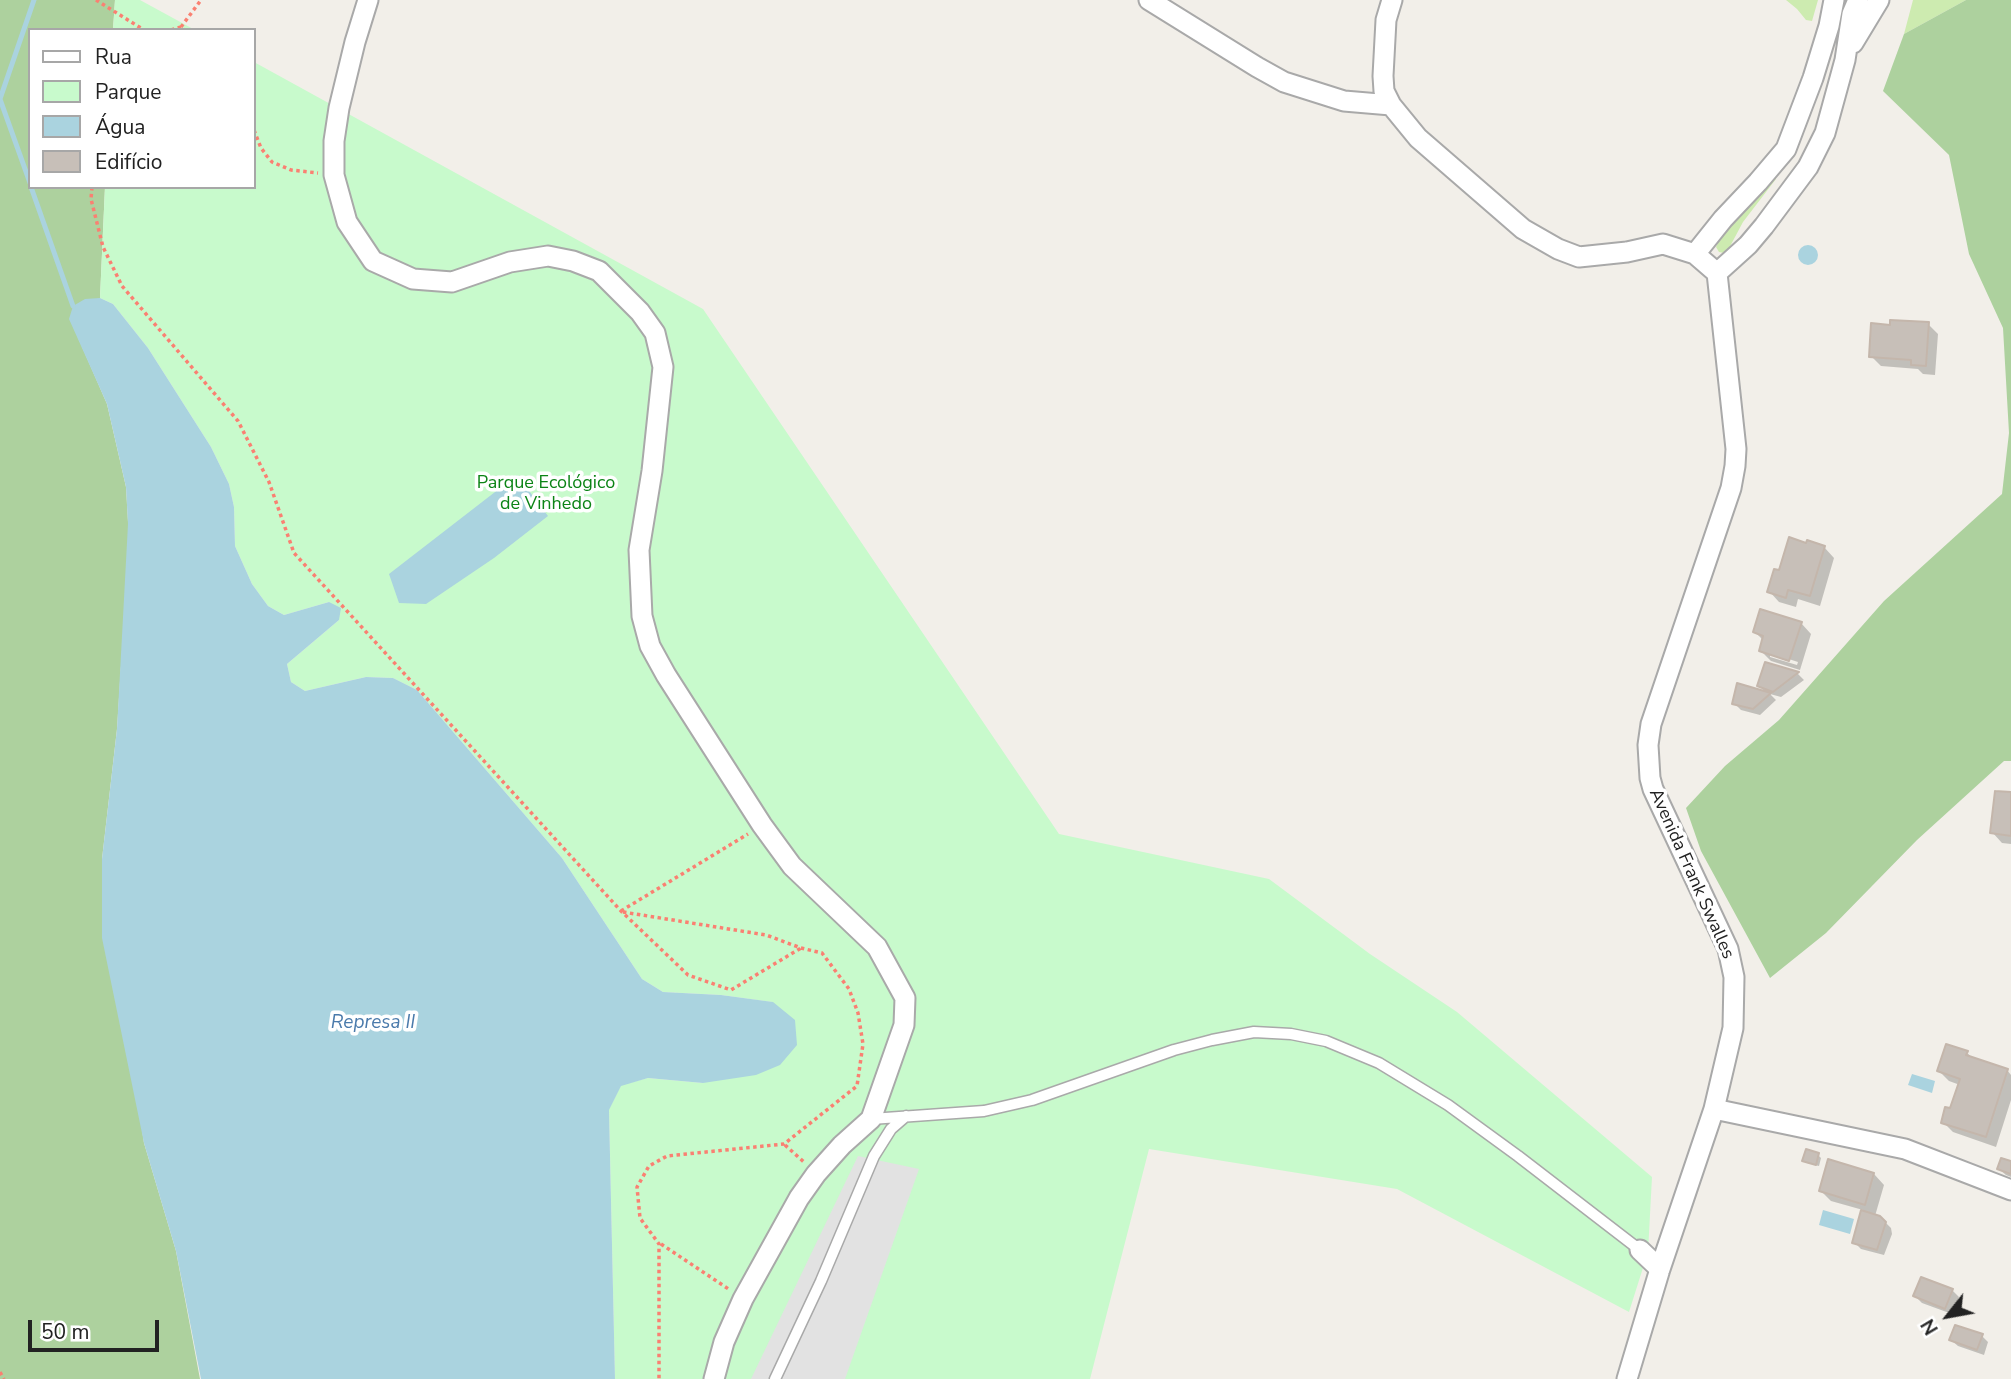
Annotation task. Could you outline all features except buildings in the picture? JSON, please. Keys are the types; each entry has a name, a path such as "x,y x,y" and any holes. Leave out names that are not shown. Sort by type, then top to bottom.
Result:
{"street":[{"path":"368,0 339,108 334,141 334,175 347,222 373,261 413,279 452,282 509,262 548,256 573,261 598,271 640,312 655,333 663,367 652,471 639,550 642,616 650,646 762,825 792,866 877,947 905,998 904,1025 871,1119 842,1145 816,1174 799,1199 743,1299 724,1342 714,1379"},
{"path":"1149,0 1284,82 1344,101 1391,105"},
{"path":"1392,0 1386,20 1384,76 1384,91 1391,105 1428,148 1523,229 1558,249 1579,257 1627,252 1663,244 1695,254 1717,274 1764,226 1808,167 1825,133 1845,60 1852,14 1858,0"},
{"path":"1695,254 1786,149 1813,78 1834,0"},
{"path":"1845,60 1879,0"},
{"path":"1813,78 1838,87"},
{"path":"1786,149 1808,167"},
{"name":"Avenida Frank Swalles","path":"1627,1379 1660,1269 1714,1109 1733,1028 1734,977 1728,949 1654,789 1650,778 1647,745 1651,724 1725,505 1735,466 1736,449 1717,274"},
{"path":"1714,1109 1905,1149 2011,1190"},
{"path":"1640,1250 1660,1269"}],"lane":[{"path":"871,1119 984,1111 1032,1100 1174,1050 1212,1040 1254,1032 1291,1034 1326,1041 1379,1062 1448,1105 1640,1250"},
{"path":"775,1379 821,1281 874,1156 891,1129 906,1116"}],"path":[{"path":"96,0 141,28"},
{"path":"183,28 201,0"},
{"path":"256,135 261,148 272,162 291,170 334,175"},
{"path":"92,189 91,198 103,247 122,286 237,421 269,482 294,553 621,911 688,975 731,990 801,948"},
{"path":"621,911 762,825"},
{"path":"621,911 766,935 822,953 849,989 858,1013 863,1044 857,1086 784,1144 667,1156 649,1166 637,1187 640,1219 659,1244 743,1299"},
{"path":"784,1144 816,1174"},
{"path":"659,1244 659,1379"},
{"path":"0,1372 4,1379"}],"green space":[{"path":"0,0 115,0 113,28 28,28 28,189 105,189 100,298 70,319 107,404 126,487 129,539 117,729 102,859 144,1143 176,1251 200,1379 0,1379"},
{"path":"115,0 140,0 191,28 113,28"},
{"path":"1786,0 1818,0 1812,21 1806,20"},
{"path":"1913,0 1966,0 1904,34"},
{"path":"1966,0 2011,0 2011,761 2004,761 1917,840 1826,933 1770,978 1701,851 1686,808 1725,766 1779,720 1884,601 2002,494 2009,433 2003,328 1969,254 1949,155 1883,91 1904,34"},
{"name":"Parque Ecológico de Vinhedo","path":"256,63 703,309 1059,834 1269,879 1370,954 1457,1012 1652,1177 1648,1252 1629,1312 1397,1189 1149,1149 1090,1379 615,1379 609,1109 621,1085 648,1078 703,1083 772,1002 721,995 663,992 642,979 562,858 417,690 393,678 366,677 305,691 291,682 287,664 339,620 329,602 284,615 268,606 252,584 235,546 234,507 229,484 211,447 148,348 113,304 100,298 105,189 256,189"},
{"path":"1775,176 1776,179 1743,222 1727,252 1719,252 1716,247 1720,239 1771,177"}],"shaded area":[{"path":"858,1156 919,1169 845,1379 751,1379"}],"water":[{"path":"1808,245 1815,248 1818,255 1815,262 1808,265 1801,262 1798,255 1801,248"},
{"name":"Represa II","path":"100,298 113,304 148,348 211,447 229,484 234,507 235,546 252,584 268,606 284,615 329,602 341,608 339,620 287,664 291,682 305,691 366,677 393,678 417,690 562,858 642,979 663,992 721,995 773,1002 795,1020 797,1045 780,1065 756,1075 703,1083 648,1078 621,1086 609,1110 615,1379 201,1379 176,1251 144,1143 102,938 102,859 117,729 128,524 126,487 107,404 69,319 73,306 85,299"},
{"path":"517,475 548,516 494,558 426,604 399,603 389,574"},
{"path":"1912,1074 1935,1081 1932,1093 1908,1085"},
{"path":"1823,1210 1854,1219 1850,1234 1819,1225"}],"waterway":[{"path":"28,177 0,99 34,0"},
{"path":"32,189 73,306"}]}
